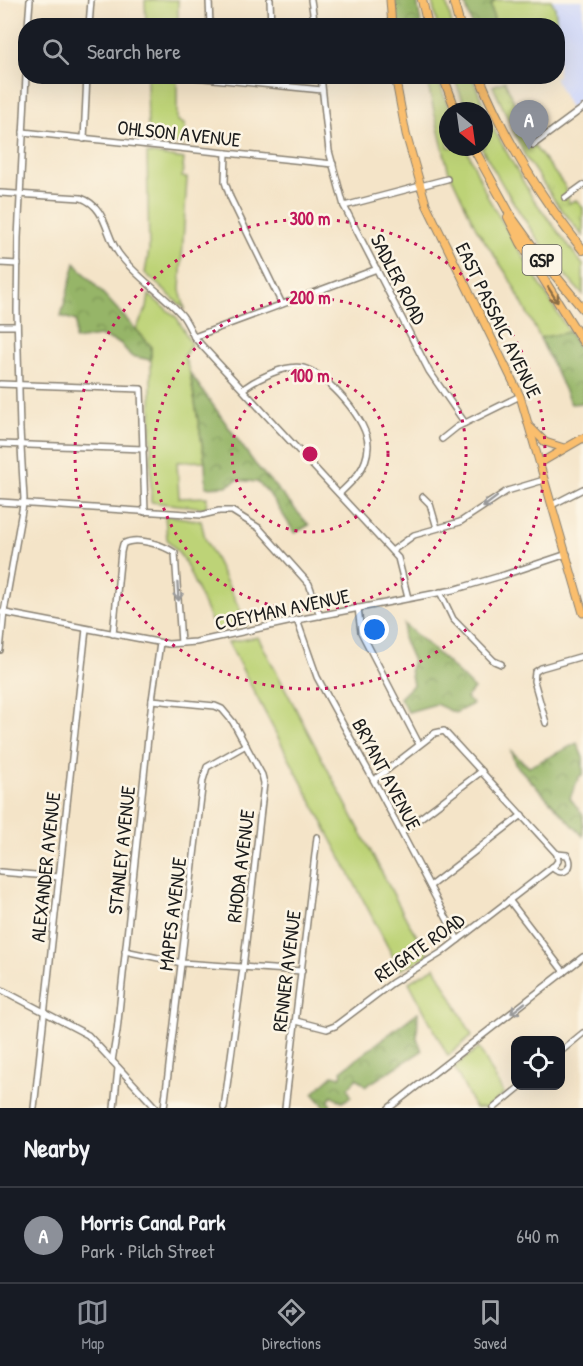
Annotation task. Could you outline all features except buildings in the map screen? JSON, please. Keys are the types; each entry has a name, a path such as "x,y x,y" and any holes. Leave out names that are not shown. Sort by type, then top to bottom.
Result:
{"highway":[{"path":"422,0 426,18"},
{"path":"453,0 458,18"},
{"path":"446,84 453,102"},
{"name":"GSP","path":"483,84 506,136 544,200 583,250"},
{"name":"GSP","path":"478,156 505,207 540,257 583,309"},
{"path":"544,200 583,242"},
{"path":"505,207 514,232 583,342"}],"main road":[{"path":"390,0 391,18"},
{"name":"EAST PASSAIC AVENUE","path":"396,84 400,112 420,186 442,239 520,396 581,598 583,613"},
{"path":"527,421 537,436 545,442 564,448"},
{"path":"540,463 583,438"}],"street":[{"path":"29,18 30,0"},
{"path":"90,18 91,0"},
{"path":"209,0 210,18"},
{"path":"270,0 271,18"},
{"path":"311,0 314,18"},
{"path":"0,650 2,613 24,503 17,326 26,84"},
{"path":"84,139 87,84"},
{"path":"265,84 322,90"},
{"name":"SADLER ROAD","path":"322,84 333,164 344,206 429,371 465,423"},
{"path":"533,145 583,108"},
{"name":"OHLSON AVENUE","path":"23,132 333,164"},
{"path":"226,153 225,182 230,197 282,304"},
{"path":"344,206 447,179"},
{"path":"565,198 583,185"},
{"path":"0,193 69,196 88,201 96,207 118,253 145,283 181,314 194,337 398,558 408,598"},
{"path":"0,263 18,264"},
{"path":"194,337 377,269"},
{"path":"0,326 17,326"},
{"path":"243,389 271,373 302,368 323,379 341,395 349,404 369,444 361,472 340,493"},
{"path":"0,384 141,389 145,512"},
{"path":"442,439 465,423 520,396"},
{"path":"0,444 144,449"},
{"path":"392,551 414,535 460,522 507,491 544,480"},
{"path":"552,505 583,489"},
{"path":"423,496 430,504 437,528"},
{"path":"0,502 202,516 219,511 232,511 259,528 309,584 320,616"},
{"path":"113,634 123,544 129,540 164,546 175,553 182,643"},
{"name":"COEYMAN AVENUE","path":"2,613 160,643 196,642 440,592 504,576 567,555"},
{"path":"440,592 453,619 494,661 501,664"},
{"path":"357,608 361,632 419,744"},
{"name":"BRYANT AVENUE","path":"297,620 317,677 458,940"},
{"name":"ALEXANDER AVENUE","path":"34,1108 87,629"},
{"name":"STANLEY AVENUE","path":"112,1061 160,643"},
{"path":"546,723 534,681 535,672 541,668 583,656"},
{"name":"RHODA AVENUE","path":"152,700 214,706 222,709 233,722 262,775 264,794 224,1108"},
{"path":"374,780 419,744 438,731 444,731 557,854 558,861 552,867"},
{"name":"MAPES AVENUE","path":"164,1108 205,772 212,764 246,745"},
{"path":"402,832 482,771"},
{"path":"430,886 522,815"},
{"name":"RENNER AVENUE","path":"285,1108 317,837"},
{"name":"REIGATE ROAD","path":"296,1021 327,1029 335,1026 392,983 458,940 552,867 556,872 562,873 567,870 570,860 567,855 557,854"},
{"path":"0,872 59,877"},
{"path":"508,900 564,972"},
{"path":"125,951 182,963 302,971"},
{"path":"389,1108 583,957"},
{"path":"0,989 88,1035 156,1108"},
{"path":"565,1049 583,1033"},
{"path":"114,1108 118,1068"},
{"path":"494,1108 516,1090"}],"shaded area":[{"path":"470,0 583,0 583,101 571,110 558,84 565,84 565,18 470,18 465,3"}],"green space":[{"path":"145,0 178,0 178,18 146,18"},
{"path":"395,0 417,0 420,18 396,18"},
{"path":"432,0 446,0 450,18 436,18"},
{"path":"464,0 495,0 491,5 494,18 470,18"},
{"path":"495,0 551,0 555,7 556,18 494,18 491,5"},
{"path":"147,84 177,84 177,120 185,125 185,145 148,141"},
{"path":"428,84 440,84 447,102 439,102 439,131"},
{"path":"457,84 475,84 482,102 464,102"},
{"path":"506,84 531,142 565,186 569,203 576,200 583,208 583,236 555,201 526,158 493,86"},
{"path":"493,128 532,197 583,265 583,295 554,261 503,186 486,156 493,156"},
{"path":"147,153 184,159 182,177 187,178 180,290 185,309 145,273 149,250"},
{"path":"445,156 470,156 488,198 569,332 540,338 508,276 476,228 448,169"},
{"path":"75,263 151,346 151,360 131,356 120,343 99,336 75,340 76,321 61,316"},
{"path":"149,295 177,318 191,344 184,356 190,373 205,461 177,462 179,498 207,497 206,508 151,502 151,346 136,329 147,308"},
{"path":"569,332 583,356 583,403 571,404 540,338"},
{"path":"190,373 255,464 309,525 295,533 268,492 257,482 237,480 226,486 206,487 205,461"},
{"path":"165,515 201,521 205,538 248,626 216,632 184,560 167,539"},
{"path":"404,624 474,689 466,698 473,704 455,713 436,704 408,712 400,698 413,685 410,669 413,661 403,638"},
{"path":"258,637 408,922 429,955 400,970 228,642"},
{"path":"577,743 583,758 583,774 579,777 570,798 583,815 583,836 515,764 511,751 529,767"},
{"path":"435,967 472,1035 448,1056 409,982"},
{"path":"418,1012 417,1038 422,1051 366,1086 357,1078 348,1088 351,1097 342,1102 332,1095 329,1100 331,1108 326,1108 313,1093 333,1075 340,1077 341,1071"},
{"path":"479,1048 504,1094 486,1108 475,1108 454,1067"}],"place":[{"name":"Morris Canal Park","path":"529,150"}]}
